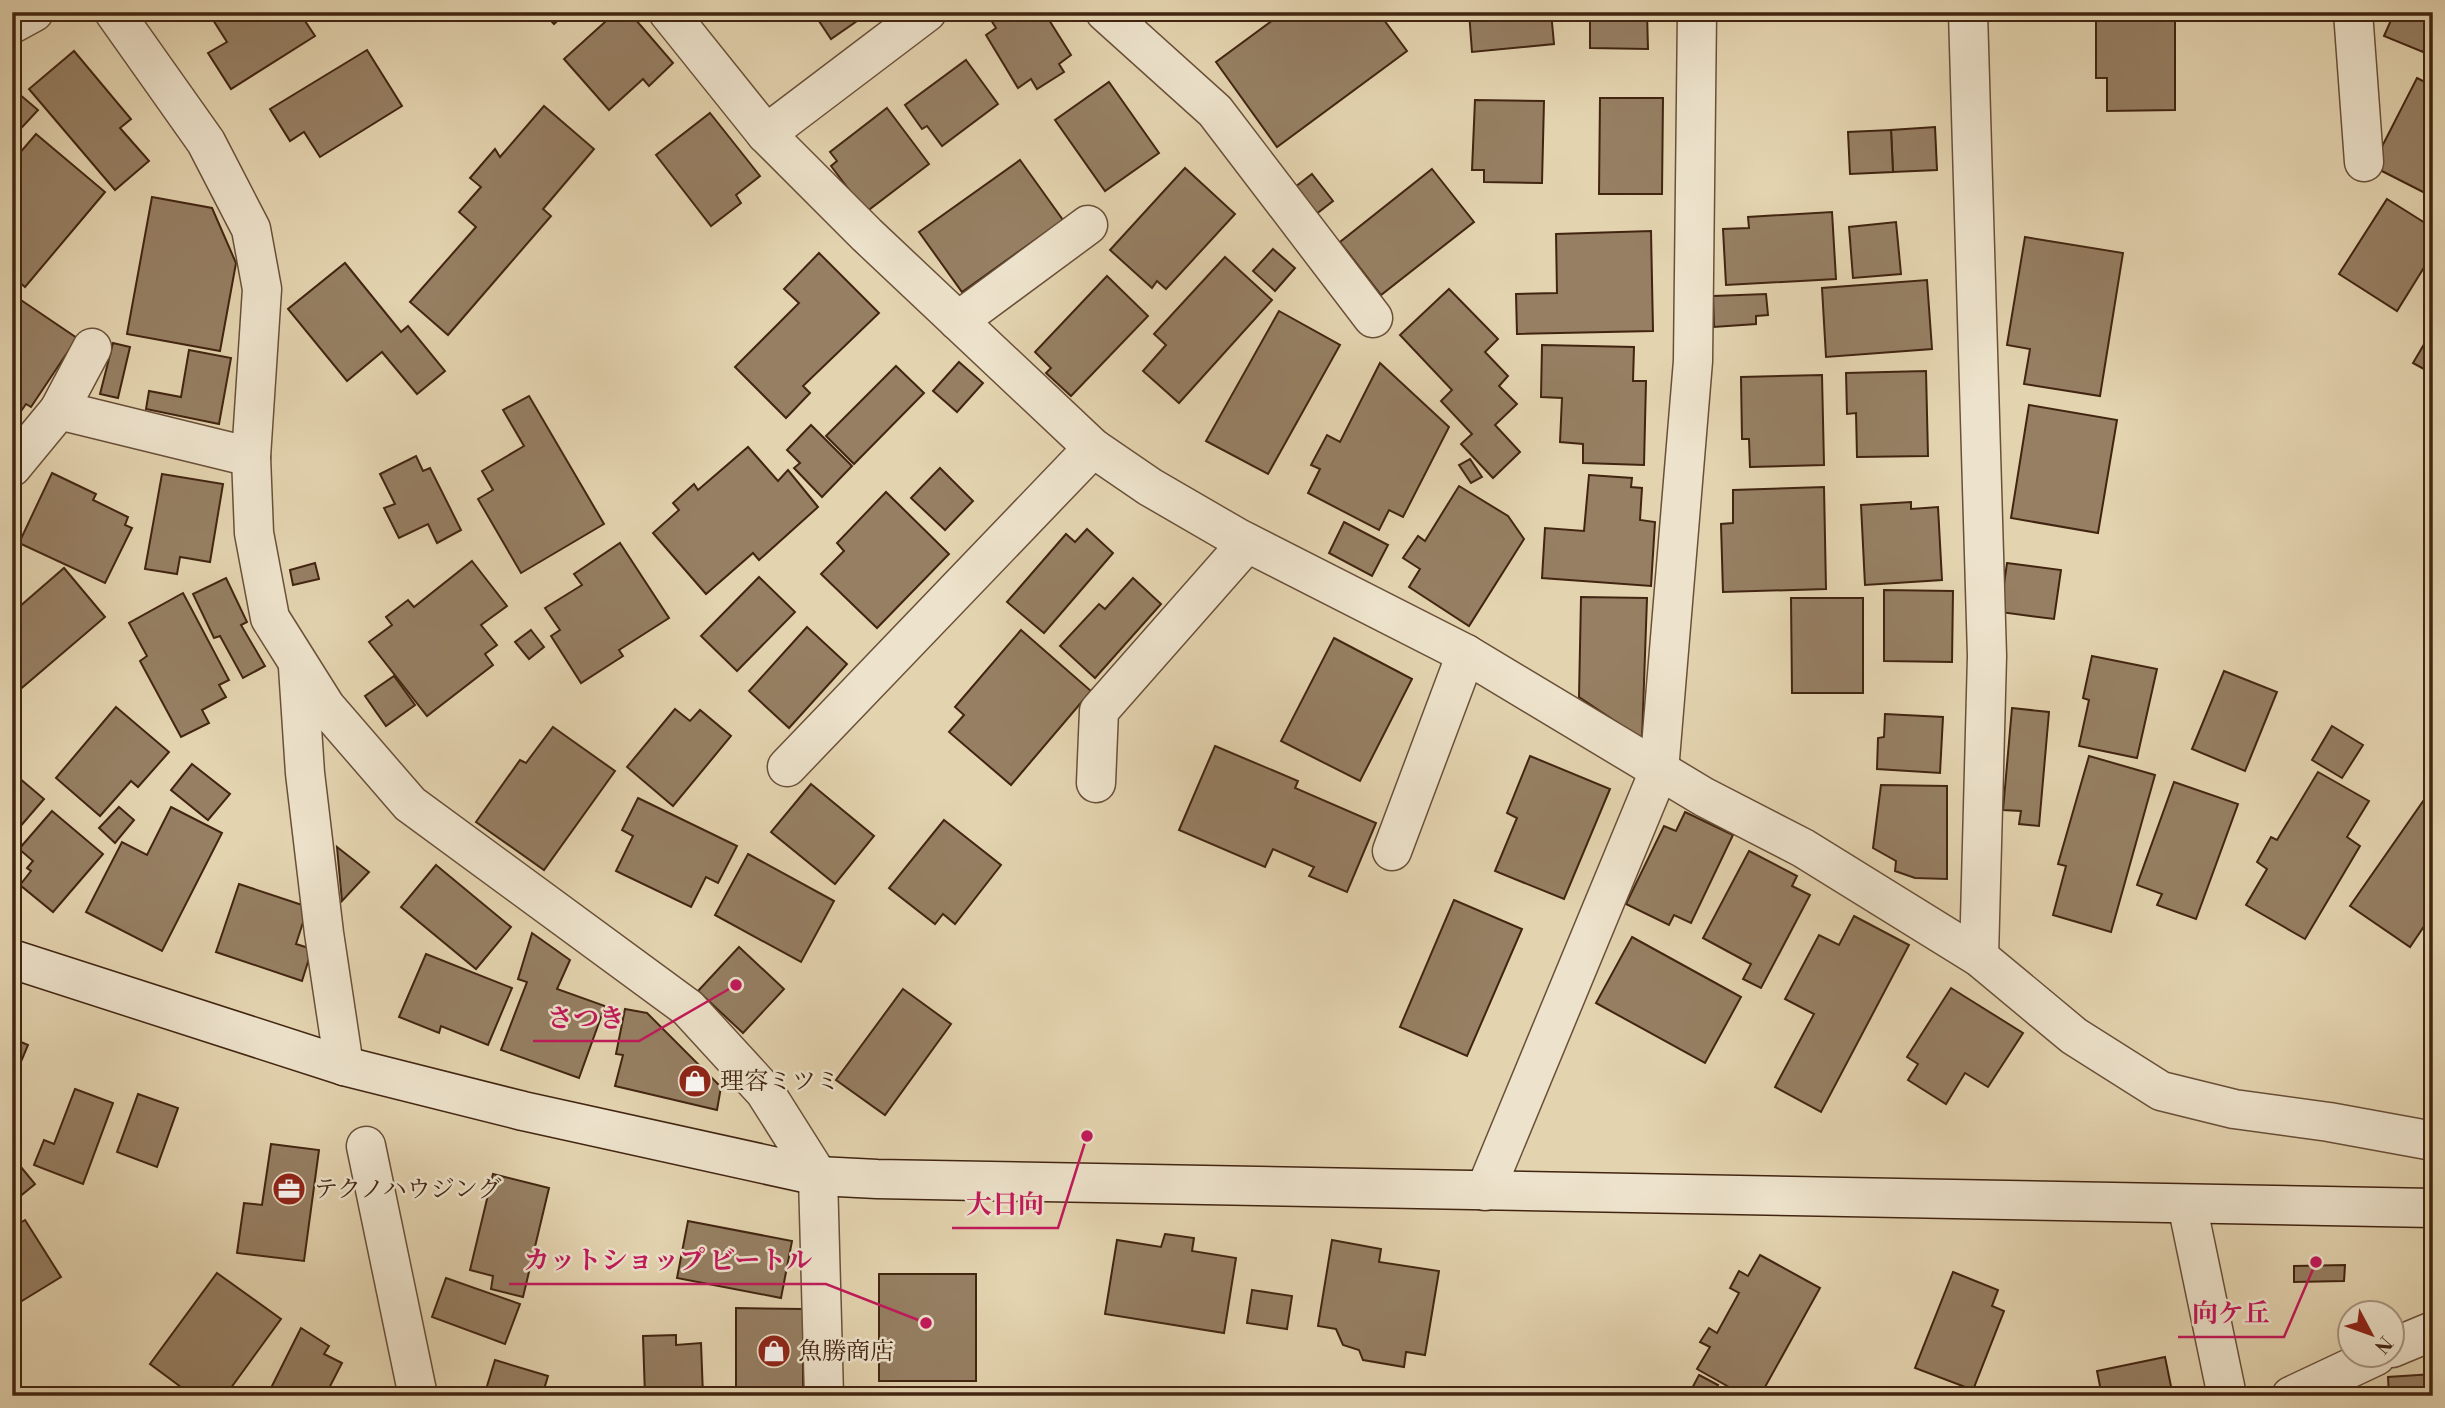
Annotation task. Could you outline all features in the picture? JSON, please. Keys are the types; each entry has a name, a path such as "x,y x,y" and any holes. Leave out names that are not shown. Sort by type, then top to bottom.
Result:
{"street":[{"path":"12,24 34,12"},
{"path":"114,12 206,142 251,229 262,289 251,457 254,533 270,618 326,707 410,804 688,1008 765,1092 818,1176 824,1396"},
{"path":"668,12 766,134 867,235 1093,447 1150,487 1247,542 1466,654 1659,771 1802,848 1979,957 2074,1036 2161,1091 2234,1109 2329,1122 2433,1141"},
{"path":"766,134 927,12"},
{"path":"1105,12 1215,111 1373,318"},
{"path":"1485,1191 1659,771 1693,361 1697,12"},
{"path":"1968,12 1987,656 1979,957"},
{"path":"2353,12 2364,162"},
{"path":"958,321 1088,225"},
{"path":"12,467 59,411 92,348"},
{"path":"59,411 251,457"},
{"path":"786,767 1093,447"},
{"path":"1096,783 1098,710 1247,542"},
{"path":"1392,851 1466,654"},
{"path":"297,662 305,773 324,933 344,1066"},
{"path":"12,959 344,1066 523,1111 818,1176 905,1180 2433,1208"},
{"path":"366,1146 418,1396"},
{"path":"2187,1204 2227,1396"},
{"path":"2406,1342 2433,1331"},
{"path":"2291,1396 2346,1370"}],"building":[{"path":"208,12 299,12 315,36 231,89 208,53 227,42"},
{"path":"543,12 567,12 554,24"},
{"path":"616,12 629,12 673,63 649,86 643,79 609,110 564,59"},
{"path":"813,12 870,12 831,39"},
{"path":"986,12 1044,12 1071,55 1059,64 1064,72 1037,89 1031,79 1018,88 986,35 996,28"},
{"path":"1284,12 1378,12 1407,51 1277,147 1216,62"},
{"path":"1469,12 1551,12 1554,44 1472,52"},
{"path":"1590,12 1647,12 1648,49 1590,48"},
{"path":"2096,12 2175,12 2175,110 2107,111 2107,78 2096,78"},
{"path":"2378,12 2433,12 2433,29 2423,52 2384,36 2392,18"},
{"path":"367,50 402,106 320,157 304,132 290,141 270,109"},
{"path":"74,51 131,119 120,128 149,161 115,190 29,89"},
{"path":"966,60 998,104 942,146 927,126 922,129 905,105"},
{"path":"2417,78 2433,86 2433,197 2372,166"},
{"path":"1109,82 1159,153 1105,191 1055,120"},
{"path":"12,88 38,110 12,138"},
{"path":"1600,98 1663,98 1662,194 1599,194"},
{"path":"1475,100 1544,101 1542,183 1484,182 1484,170 1472,170"},
{"path":"544,106 594,149 543,209 551,216 448,335 410,302 476,227 459,212 481,187 470,178 495,149 500,157"},
{"path":"887,108 929,164 866,212 831,166 837,161 830,152"},
{"path":"710,113 760,176 736,195 741,203 711,226 656,155"},
{"path":"1935,127 1937,170 1893,172 1891,130"},
{"path":"1891,130 1893,172 1850,174 1848,132"},
{"path":"36,134 105,192 25,287 12,276 12,162"},
{"path":"1020,160 1063,220 962,292 919,232"},
{"path":"1185,168 1235,214 1166,289 1157,281 1152,288 1110,250"},
{"path":"1432,169 1474,222 1381,295 1340,242"},
{"path":"1312,174 1333,201 1311,218 1290,191"},
{"path":"152,197 212,208 236,263 220,351 127,334"},
{"path":"2387,199 2433,228 2433,253 2397,311 2339,274"},
{"path":"1832,212 1836,279 1726,285 1723,229 1749,228 1748,217"},
{"path":"1896,222 1901,274 1853,278 1849,227"},
{"path":"1651,231 1653,331 1517,334 1516,294 1557,293 1556,234"},
{"path":"2025,237 2123,253 2100,396 2024,384 2030,349 2007,345"},
{"path":"1273,249 1295,268 1275,291 1253,271"},
{"path":"819,253 879,313 803,386 810,393 786,418 735,367 799,303 784,289"},
{"path":"1225,257 1272,300 1179,403 1143,371 1166,345 1154,334"},
{"path":"345,263 401,332 408,326 445,371 417,394 382,352 347,381 288,309"},
{"path":"1107,276 1148,316 1071,396 1046,373 1051,368 1035,352"},
{"path":"1927,280 1932,349 1826,357 1822,288"},
{"path":"1449,289 1498,339 1485,352 1508,376 1499,386 1517,404 1495,425 1520,452 1493,478 1461,444 1472,434 1441,401 1452,390 1400,335"},
{"path":"12,294 77,338 31,407 26,404 12,424"},
{"path":"1766,294 1768,315 1756,316 1756,324 1714,327 1713,296"},
{"path":"1279,311 1340,345 1268,474 1206,441"},
{"path":"2433,329 2433,374 2413,363"},
{"path":"113,343 130,347 118,398 100,394"},
{"path":"1542,345 1634,347 1633,381 1646,381 1644,465 1583,463 1583,444 1560,442 1562,398 1541,397"},
{"path":"189,350 231,358 219,424 146,409 149,391 181,397"},
{"path":"959,362 983,383 957,412 933,391"},
{"path":"1380,363 1449,427 1403,517 1389,510 1379,530 1308,493 1320,469 1311,465 1327,435 1340,442"},
{"path":"896,366 924,393 854,464 826,436"},
{"path":"1926,371 1928,456 1857,457 1856,413 1847,414 1846,373"},
{"path":"1822,375 1824,465 1750,467 1749,439 1742,439 1741,377"},
{"path":"529,396 604,524 521,573 478,499 493,490 482,471 524,446 503,410"},
{"path":"2029,405 2117,420 2098,533 2011,518"},
{"path":"811,425 852,466 822,497 794,468 800,463 787,450"},
{"path":"748,447 778,481 788,470 818,507 759,560 753,553 706,594 653,533 679,510 673,503 694,484 698,490"},
{"path":"416,456 423,471 430,468 461,530 437,543 428,524 399,538 384,508 395,504 380,474"},
{"path":"1470,459 1482,477 1471,483 1459,465"},
{"path":"940,468 973,501 945,530 911,498"},
{"path":"52,473 96,494 93,500 128,517 125,525 132,528 105,583 19,543"},
{"path":"162,474 223,484 210,562 180,557 177,574 145,569"},
{"path":"1589,475 1632,478 1631,487 1642,488 1640,520 1655,522 1651,586 1542,578 1545,528 1584,531"},
{"path":"1459,486 1508,516 1524,539 1469,626 1409,587 1420,569 1403,558 1418,536 1425,541"},
{"path":"1824,487 1826,589 1723,592 1721,524 1733,523 1733,490"},
{"path":"886,492 949,554 877,628 821,574 844,551 837,543"},
{"path":"1911,502 1911,509 1938,507 1942,580 1865,585 1861,505"},
{"path":"1344,522 1388,545 1372,576 1329,553"},
{"path":"1087,529 1113,553 1044,633 1007,602 1066,534 1075,542"},
{"path":"620,543 669,618 619,650 623,656 581,683 551,636 560,630 545,608 582,585 574,574"},
{"path":"472,561 507,606 481,625 497,645 485,654 493,665 427,716 369,642 392,625 386,617 408,600 414,607"},
{"path":"315,563 319,579 293,585 290,570"},
{"path":"2007,563 2061,570 2054,619 2000,612"},
{"path":"64,568 105,617 17,692 12,686 12,599 19,607"},
{"path":"759,577 795,612 737,671 701,636"},
{"path":"226,578 247,622 241,625 265,666 243,678 220,636 214,638 193,594"},
{"path":"1133,578 1161,604 1095,678 1060,646 1099,604 1105,609"},
{"path":"1884,590 1953,591 1952,662 1884,661"},
{"path":"183,593 229,680 219,685 226,697 202,710 209,723 181,737 140,661 147,656 129,623"},
{"path":"1581,597 1647,598 1642,739 1579,697"},
{"path":"1791,598 1863,598 1863,693 1792,693"},
{"path":"807,627 847,664 789,728 749,691"},
{"path":"531,630 544,647 529,659 515,642"},
{"path":"1021,630 1091,691 1011,785 949,732 964,715 955,707"},
{"path":"1334,638 1412,679 1360,781 1281,741"},
{"path":"2092,656 2157,669 2137,758 2079,746 2089,700 2083,698"},
{"path":"2224,671 2277,692 2245,771 2192,749"},
{"path":"394,676 415,705 386,726 365,696"},
{"path":"116,707 169,752 138,787 131,781 100,816 56,778"},
{"path":"2012,708 2049,712 2039,826 2019,824 2021,811 2003,810"},
{"path":"675,709 690,721 700,710 731,736 673,806 627,767"},
{"path":"1885,714 1943,717 1940,773 1877,769 1878,738 1884,737"},
{"path":"2332,726 2363,745 2342,778 2312,760"},
{"path":"553,727 615,771 544,870 476,822 520,760 526,763"},
{"path":"1215,746 1298,781 1295,788 1376,823 1347,892 1309,876 1314,867 1273,849 1265,867 1179,830"},
{"path":"1530,756 1610,789 1564,899 1495,871 1517,818 1507,813"},
{"path":"2089,756 2155,775 2111,932 2053,915 2066,866 2058,864"},
{"path":"192,764 230,794 208,820 171,790"},
{"path":"12,772 44,799 12,836"},
{"path":"2318,772 2369,801 2347,837 2360,846 2305,939 2246,905 2267,869 2257,862 2271,837 2277,840"},
{"path":"2174,782 2238,804 2196,919 2157,905 2162,894 2137,885"},
{"path":"811,784 874,836 835,884 771,832"},
{"path":"1881,785 1947,786 1947,879 1915,878 1895,871 1896,861 1873,848"},
{"path":"2433,787 2433,913 2410,947 2350,906"},
{"path":"638,798 737,846 718,883 706,877 691,907 616,871 633,836 622,830"},
{"path":"119,807 134,820 115,843 99,828"},
{"path":"171,807 222,833 162,951 86,912 122,842 147,855"},
{"path":"52,811 103,854 53,912 20,885 31,871 27,868 33,861 19,849"},
{"path":"1685,812 1733,835 1691,923 1674,915 1669,925 1626,904 1664,826 1676,831"},
{"path":"944,820 1001,865 955,924 943,914 935,924 889,888"},
{"path":"337,847 369,872 342,901"},
{"path":"1749,851 1797,876 1792,886 1810,895 1761,988 1743,979 1751,964 1703,938"},
{"path":"748,854 834,901 801,962 715,915"},
{"path":"436,865 511,927 476,969 401,907"},
{"path":"239,884 308,907 296,944 312,949 302,981 216,952"},
{"path":"1454,900 1522,929 1467,1056 1400,1027"},
{"path":"1854,916 1909,945 1821,1112 1775,1087 1814,1014 1785,999 1819,935 1839,945"},
{"path":"532,933 570,960 557,989 605,1006 579,1078 501,1050 527,982 518,979"},
{"path":"1632,937 1741,997 1705,1063 1596,1003"},
{"path":"739,947 784,989 743,1033 698,991"},
{"path":"426,954 512,988 488,1045 441,1026 439,1033 399,1017"},
{"path":"1951,988 2023,1033 1988,1087 1965,1073 1946,1104 1908,1080 1918,1064 1907,1057"},
{"path":"903,989 951,1024 885,1115 836,1080"},
{"path":"625,1009 647,1013 721,1087 717,1110 615,1086 623,1055 616,1054"},
{"path":"12,1038 28,1045 12,1083"},
{"path":"75,1089 113,1103 83,1184 34,1165 44,1140 54,1144"},
{"path":"138,1094 178,1108 157,1167 117,1152"},
{"path":"271,1144 319,1150 304,1261 237,1253 244,1203 262,1205"},
{"path":"16,1161 35,1184 12,1203 12,1164"},
{"path":"493,1174 549,1188 523,1297 491,1289 493,1276 470,1270"},
{"path":"25,1220 61,1277 12,1307 12,1228"},
{"path":"688,1221 792,1241 781,1298 677,1278"},
{"path":"1165,1234 1194,1238 1192,1251 1236,1258 1224,1333 1105,1314 1117,1240 1161,1247"},
{"path":"1332,1240 1381,1249 1379,1262 1439,1271 1425,1355 1406,1352 1404,1367 1363,1360 1359,1350 1343,1345 1336,1329 1318,1326"},
{"path":"1760,1255 1820,1288 1760,1396 1745,1396 1697,1369 1710,1347 1700,1342 1709,1328 1717,1333 1739,1293 1730,1288 1739,1271 1748,1276"},
{"path":"2345,1265 2344,1281 2294,1282 2294,1266"},
{"path":"1953,1272 1998,1290 1992,1306 2004,1311 1973,1390 1915,1368"},
{"path":"217,1273 281,1319 225,1396 193,1396 150,1364"},
{"path":"879,1274 976,1274 976,1381 879,1381"},
{"path":"446,1278 520,1304 505,1344 432,1317"},
{"path":"1252,1290 1292,1296 1287,1329 1247,1323"},
{"path":"736,1308 803,1309 803,1396 709,1396 709,1387 736,1387"},
{"path":"301,1328 329,1346 324,1354 342,1363 325,1396 267,1396"},
{"path":"676,1335 676,1345 701,1343 703,1396 645,1396 643,1336"},
{"path":"2165,1357 2173,1396 2102,1396 2097,1371"},
{"path":"495,1360 548,1376 542,1396 484,1396"},
{"path":"2433,1374 2433,1396 2389,1396 2388,1377"},
{"path":"1699,1375 1718,1385 1712,1396 1688,1396"}],"place":[{"name":"さつき","path":"736,985"},
{"name":"理容ミツミ","path":"695,1081"},
{"name":"大日向","path":"1087,1136"},
{"name":"テクノハウジング","path":"289,1189"},
{"name":"向ケ丘","path":"2316,1262"},
{"name":"カットショップ ビートル","path":"926,1323"},
{"name":"魚勝商店","path":"774,1351"}]}
